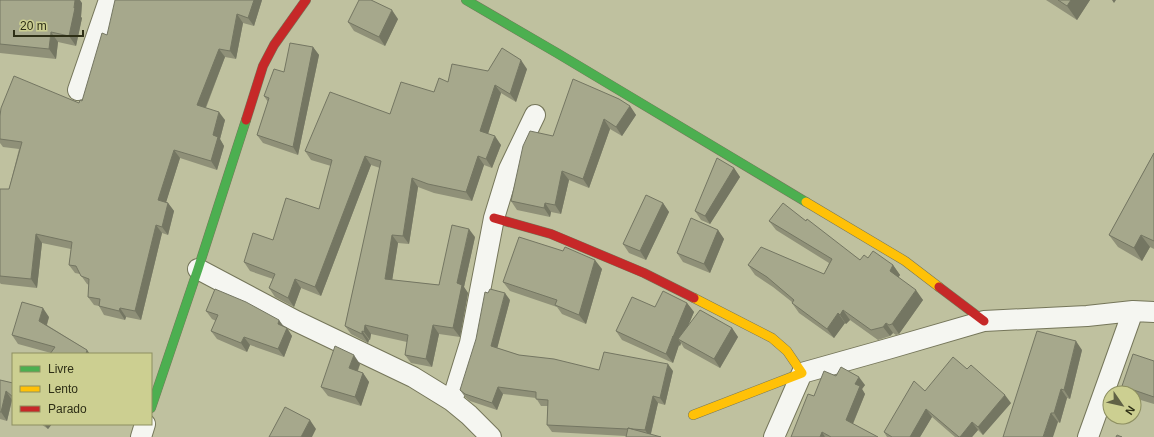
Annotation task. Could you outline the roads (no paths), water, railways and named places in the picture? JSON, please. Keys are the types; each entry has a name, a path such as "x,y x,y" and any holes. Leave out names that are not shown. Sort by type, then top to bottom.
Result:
{"street":[{"path":"78,90 109,0"},
{"path":"152,405 198,269 263,66 274,45 306,0"},
{"path":"466,0 905,260 984,320"},
{"path":"452,400 470,343 494,218 509,169 535,115"},
{"path":"494,218 551,234 644,273 772,338 787,351 802,373"},
{"path":"198,269 296,321 413,377 452,400 470,415 491,437"},
{"path":"1088,437 1132,311"},
{"path":"693,415 802,373 984,320 1087,316 1132,311 1154,312"},
{"path":"774,437 802,373"},
{"path":"141,437 145,425"}]}
